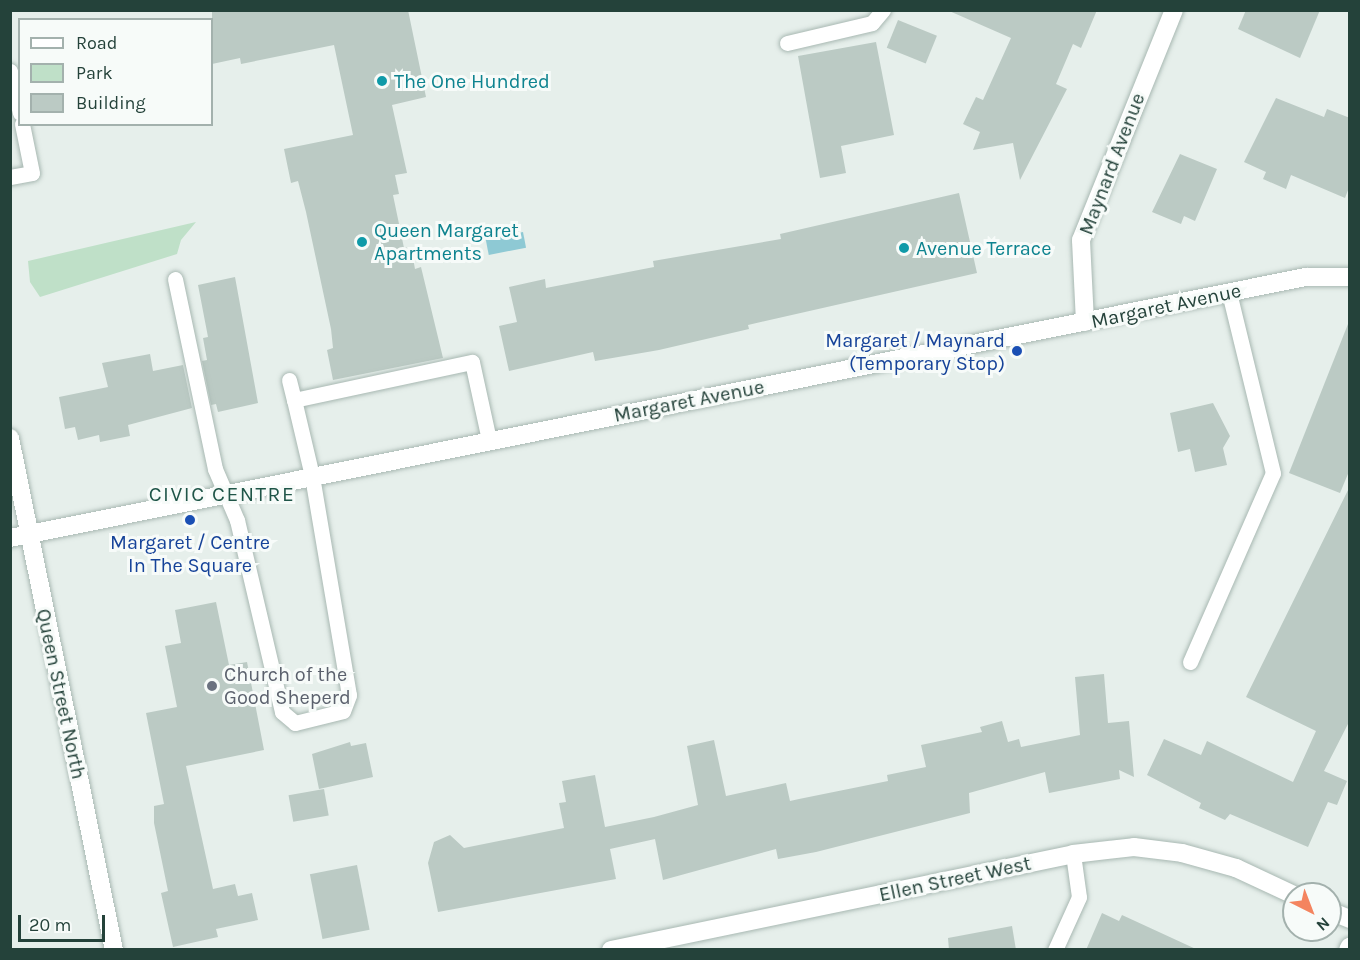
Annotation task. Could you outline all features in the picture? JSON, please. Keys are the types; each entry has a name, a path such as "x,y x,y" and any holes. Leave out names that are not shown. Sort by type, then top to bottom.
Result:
{"street":[{"name":"Maynard Avenue","path":"1085,322 1080,270 1087,222 1174,10"},
{"name":"Margaret Avenue","path":"10,538 1306,277 1350,277"},
{"name":"Queen Street North","path":"10,438 114,950"},
{"name":"Ellen Street West","path":"611,950 1073,854 1134,847 1182,853 1236,868 1282,889"}],"lane":[{"path":"787,43 872,23 883,10"},
{"path":"10,71 18,105"},
{"path":"10,177 32,173 22,126"},
{"path":"175,279 215,469 228,495 282,712 296,723 343,711 350,695 312,476 289,380"},
{"path":"1190,662 1273,473 1229,292"},
{"path":"294,400 472,363 489,440"},
{"path":"1055,950 1078,897 1073,854"}],"green space":[{"path":"196,222 181,240 177,254 40,297 30,282 28,261"}],"water":[{"path":"523,232 526,248 489,255 486,239"}],"building":[{"name":"Queen Margaret Apartments","path":"212,10 408,10 426,97 392,105 407,173 395,175 399,194 393,195 404,248 411,247 415,269 421,267 443,358 333,380 327,350 333,348 331,329 298,181 291,183 284,149 353,135 334,45 241,64 240,58 213,64"},
{"path":"947,10 1097,10 1081,48 1073,44 1056,84 1067,89 1020,180 1013,143 973,150 980,132 963,124 976,97 983,100 1011,38"},
{"path":"1246,10 1320,10 1300,58 1238,29"},
{"path":"898,20 937,36 926,64 887,48"},
{"path":"876,42 894,135 841,146 846,173 820,178 798,56"},
{"path":"1276,98 1324,117 1327,109 1350,118 1350,185 1345,198 1291,175 1286,189 1263,179 1266,172 1244,162"},
{"path":"1180,154 1217,169 1195,221 1184,216 1181,224 1152,212"},
{"path":"959,193 977,273 748,325 749,329 659,350 595,361 593,352 509,371 499,326 517,322 509,287 545,279 546,288 654,267 653,261 781,239 780,234"},
{"path":"235,277 258,403 218,412 216,404 211,405 202,361 207,360 203,338 208,337 198,285"},
{"path":"1348,324 1350,469 1340,493 1289,473"},
{"path":"150,354 153,371 183,365 192,408 128,425 130,436 100,442 99,435 78,440 75,427 65,429 59,397 108,387 102,363"},
{"path":"1213,403 1230,436 1223,448 1227,465 1195,472 1190,449 1178,452 1170,413"},
{"path":"1350,486 1350,720 1324,771 1347,781 1337,805 1328,802 1308,847 1230,814 1225,820 1199,808 1201,803 1147,775 1164,739 1201,755 1207,741 1293,782 1316,731 1246,697"},
{"path":"216,602 229,665 247,662 264,750 186,766 213,889 235,884 238,896 252,893 258,920 216,929 218,937 173,947 161,893 168,891 154,823 154,806 164,804 146,713 177,707 165,646 181,643 175,610"},
{"path":"1104,674 1108,723 1129,721 1134,777 1119,770 1120,779 1049,793 1045,772 969,793 970,813 816,852 778,859 776,849 663,880 655,839 610,849 616,879 438,912 428,863 434,842 450,835 464,848 564,828 559,803 566,802 562,781 595,775 605,827 654,817 698,805 687,746 714,740 726,796 786,783 790,801 888,781 887,775 926,767 921,745 982,732 980,727 1002,721 1008,742 1019,739 1021,747 1080,735 1075,677"},
{"path":"350,742 351,746 366,743 373,777 319,789 312,754"},
{"path":"324,789 329,816 293,822 289,795"},
{"path":"357,865 370,930 322,939 310,874"},
{"path":"1102,913 1119,921 1122,915 1198,950 1086,950"},
{"path":"1012,926 1016,950 949,950 948,938"}],"place":[{"name":"The One Hundred","path":"382,81"},
{"name":"Queen Margaret Apartments","path":"362,242"},
{"name":"Avenue Terrace","path":"904,248"},
{"name":"Margaret / Maynard (Temporary Stop)","path":"1017,351"},
{"name":"Margaret / Centre In The Square","path":"190,520"},
{"name":"Church of the Good Sheperd","path":"212,686"}],"district":[{"name":"CIVIC CENTRE","path":"222,494"}]}
